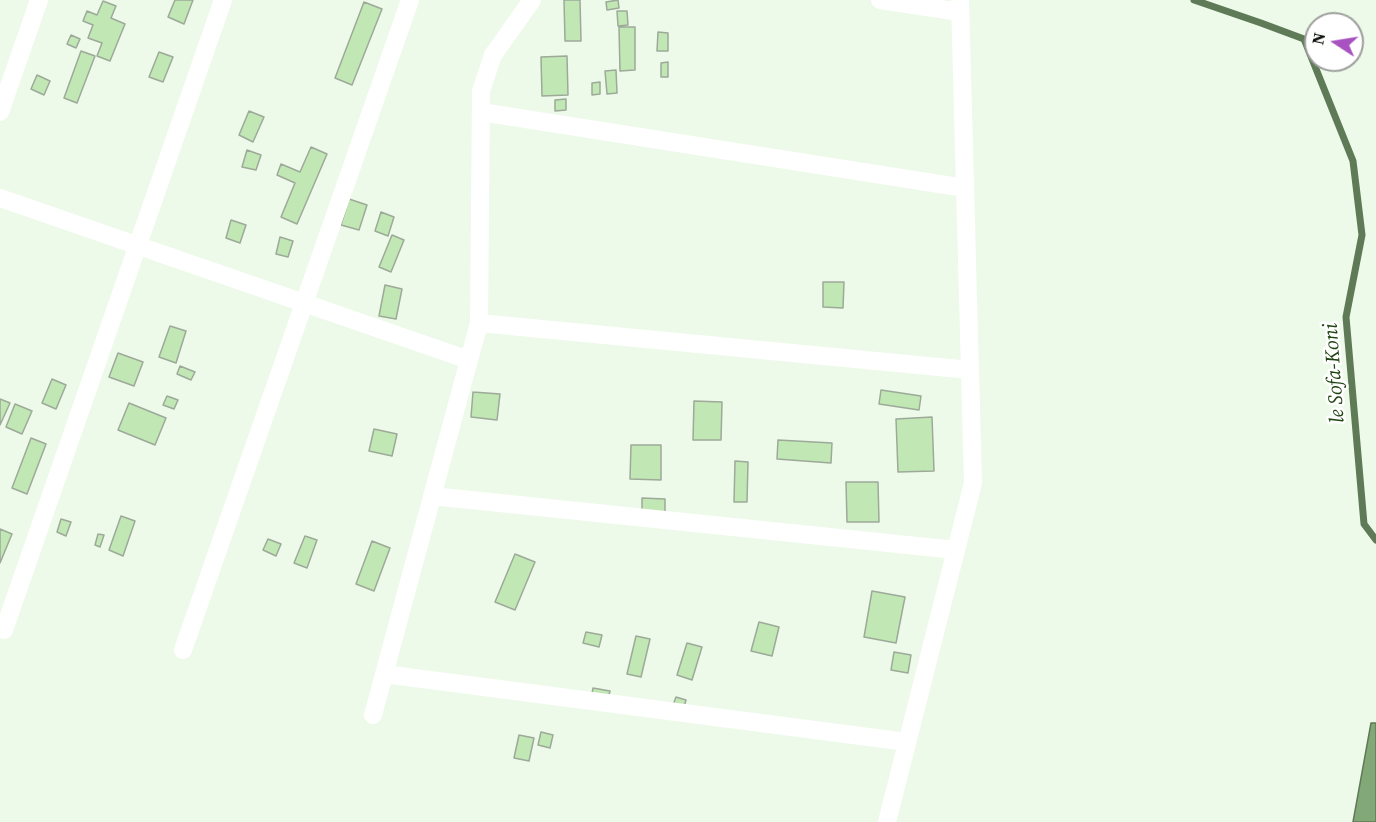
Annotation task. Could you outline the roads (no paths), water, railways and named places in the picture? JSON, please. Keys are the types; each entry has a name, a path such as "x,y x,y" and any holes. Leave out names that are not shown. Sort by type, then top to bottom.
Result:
{"street":[{"path":"0,112 39,0"},
{"path":"4,630 223,0"},
{"path":"183,650 410,0"},
{"path":"373,715 479,323 481,91 493,55 532,0"},
{"path":"880,0 960,6 973,483 887,822"},
{"path":"481,111 965,188"},
{"path":"0,198 469,360"},
{"path":"479,323 970,370"},
{"path":"432,496 956,550"},
{"path":"384,674 907,742"}],"waterway":[{"name":"le Sofa-Koni","path":"1194,0 1304,39 1353,161 1362,235 1346,317 1364,524 1376,540"}]}
